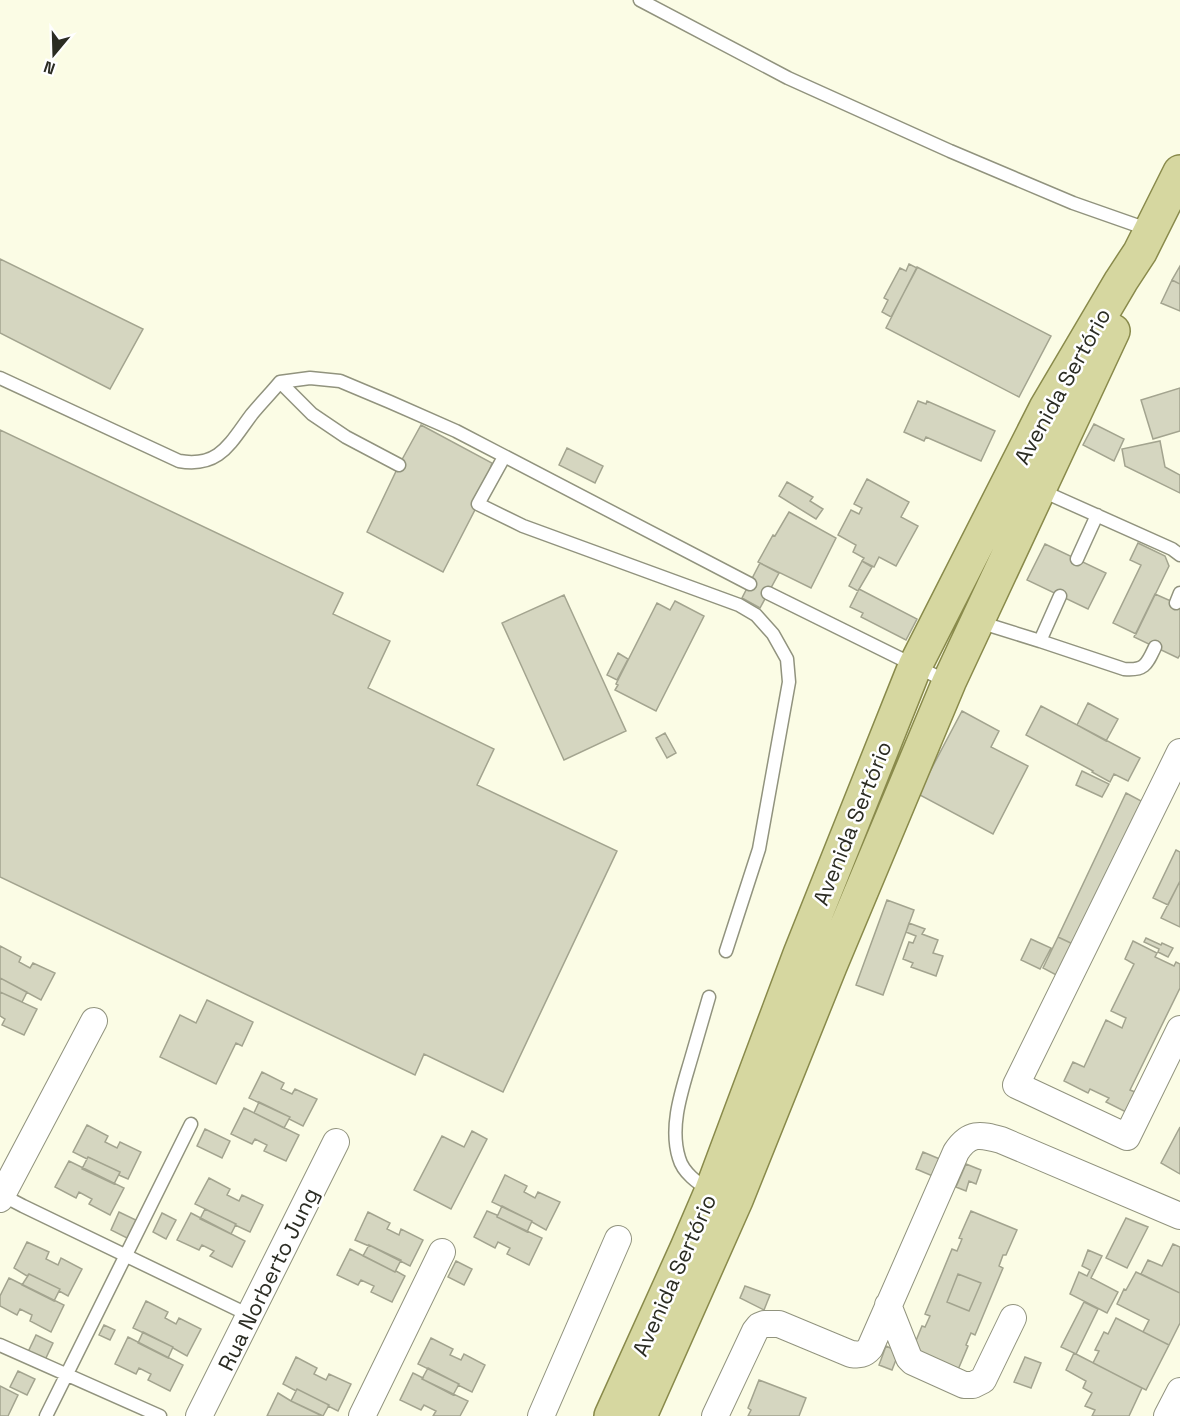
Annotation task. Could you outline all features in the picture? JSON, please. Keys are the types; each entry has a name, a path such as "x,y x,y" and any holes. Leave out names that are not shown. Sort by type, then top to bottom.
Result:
{"main road":[{"name":"Avenida Sertório","path":"640,1416 724,1196 800,954 915,666 1046,408 1145,241 1180,172"},
{"name":"Avenida Sertório","path":"611,1416 687,1248 724,1196 830,966 949,682 1110,339 1145,241"}],"street":[{"path":"1180,752 1016,1085 1127,1137 1180,1029"},
{"path":"1,1197 94,1021"},
{"path":"715,1416 759,1326 770,1323 780,1324 851,1354 862,1355 867,1352 956,1152 962,1142 971,1136 985,1136 1001,1140 1180,1216"},
{"name":"Rua Norberto Jung","path":"200,1416 336,1142"},
{"path":"541,1416 618,1239"},
{"path":"362,1416 442,1252"},
{"path":"888,1305 909,1358 913,1362 964,1385 973,1386 983,1380 1013,1318"},
{"path":"1167,1416 1180,1391"}],"lane":[{"path":"640,0 788,78 950,152 1073,203 1145,241"},
{"path":"0,378 179,461 189,463 213,459 223,453 255,410 280,382 310,378 340,381 456,431 750,584"},
{"path":"280,382 312,414 329,426 399,465"},
{"path":"504,456 478,504 523,526 739,605 756,615 773,634 787,659 789,682 759,849 726,951"},
{"path":"1039,490 1172,549 1180,555"},
{"path":"1077,559 1097,515"},
{"path":"768,594 949,682"},
{"path":"1040,640 1060,596"},
{"path":"978,621 1124,669 1133,670 1143,667 1155,647"},
{"path":"709,998 680,1097 676,1146 679,1160 686,1171 696,1181 724,1196"},
{"path":"46,1416 191,1124"},
{"path":"1,1197 249,1315"},
{"path":"0,1345 160,1416"}],"building":[{"path":"0,259 143,329 110,389 0,333"},
{"path":"909,264 917,268 891,317 882,312 888,300 884,298 900,268 906,271"},
{"path":"1180,266 1180,284 1172,280"},
{"path":"917,267 1051,336 1019,397 886,328"},
{"path":"1172,280 1180,284 1180,311 1161,303"},
{"path":"1180,388 1180,431 1153,439 1141,400"},
{"path":"918,401 926,404 927,401 995,431 981,461 926,437 924,441 904,432"},
{"path":"1094,424 1124,439 1114,461 1083,445"},
{"path":"421,425 492,463 478,504 443,572 367,532"},
{"path":"0,430 343,593 333,614 390,641 368,688 494,749 477,785 617,851 503,1092 424,1054 415,1075 0,877"},
{"path":"1160,441 1165,467 1180,475 1180,493 1125,466 1122,449"},
{"path":"567,448 603,466 595,483 559,465"},
{"path":"867,479 909,502 901,517 918,526 896,566 879,557 874,567 862,561 864,558 853,552 856,545 838,535 851,510 859,514 862,508 854,504"},
{"path":"787,482 813,497 810,501 823,509 816,519 779,496"},
{"path":"789,512 836,538 811,588 758,562"},
{"path":"1138,543 1165,556 1169,566 1136,634 1113,623 1141,565 1130,560"},
{"path":"1045,544 1106,573 1088,609 1027,580"},
{"path":"862,561 872,567 858,591 849,586"},
{"path":"760,563 779,573 760,608 742,598"},
{"path":"859,589 917,619 906,640 861,617 863,613 850,607"},
{"path":"1155,594 1180,605 1180,655 1178,658 1134,637"},
{"path":"564,595 626,731 564,760 502,623"},
{"path":"675,601 704,616 656,711 615,690 618,685 616,684 657,603 670,610"},
{"path":"618,653 628,659 617,680 607,675"},
{"path":"1088,703 1118,719 1106,741 1077,725"},
{"path":"1041,706 1140,758 1128,781 1114,774 1110,782 1026,735"},
{"path":"962,711 999,731 991,747 1028,766 993,834 918,794"},
{"path":"665,733 676,753 667,758 656,738"},
{"path":"1082,771 1109,784 1102,797 1076,785"},
{"path":"1126,793 1145,803 1075,945 1058,937"},
{"path":"1176,850 1180,852 1180,881 1168,905 1153,898"},
{"path":"1180,881 1180,927 1161,918"},
{"path":"887,900 914,910 883,995 856,985"},
{"path":"909,923 925,929 922,934 938,940 933,953 943,956 936,976 911,967 913,963 903,959 909,942 913,943 916,936 906,932"},
{"path":"1058,937 1075,945 1060,977 1043,968"},
{"path":"1146,938 1173,948 1168,957 1158,952 1159,949 1144,942"},
{"path":"1031,939 1051,948 1040,969 1021,960"},
{"path":"1133,941 1157,953 1155,957 1174,966 1176,962 1180,964 1180,988 1130,1090 1140,1094 1130,1114 1106,1102 1109,1098 1090,1089 1088,1093 1064,1081 1073,1062 1084,1067 1106,1020 1122,1028 1126,1018 1111,1011 1134,964 1125,959"},
{"path":"0,946 21,957 19,962 30,968 33,963 55,973 41,1000 0,978"},
{"path":"0,978 27,992 22,1002 0,992"},
{"path":"0,992 37,1009 24,1035 2,1025 5,1019 0,1016"},
{"path":"207,1000 253,1022 242,1046 236,1043 216,1084 160,1057 180,1015 196,1023"},
{"path":"262,1072 284,1083 281,1089 292,1094 295,1089 317,1099 303,1126 289,1119 290,1117 249,1098"},
{"path":"259,1102 290,1117 284,1128 254,1113"},
{"path":"244,1108 299,1135 286,1161 264,1151 267,1145 255,1139 252,1144 231,1134"},
{"path":"87,1125 108,1136 105,1142 117,1148 120,1142 141,1152 128,1179 119,1175 120,1172 73,1152"},
{"path":"1180,1127 1180,1174 1161,1163"},
{"path":"205,1129 230,1141 222,1158 197,1146"},
{"path":"472,1131 487,1139 451,1209 414,1190 442,1136 464,1147"},
{"path":"923,1152 942,1160 935,1177 916,1169"},
{"path":"88,1157 120,1172 114,1184 82,1169"},
{"path":"69,1161 124,1188 110,1215 89,1204 92,1199 79,1192 76,1198 55,1187"},
{"path":"966,1164 981,1170 976,1184 969,1181 966,1191 956,1187"},
{"path":"505,1175 527,1186 524,1192 535,1198 538,1192 560,1202 546,1230 492,1202"},
{"path":"209,1178 230,1189 227,1195 239,1201 242,1195 263,1205 250,1232 195,1204"},
{"path":"502,1206 532,1221 527,1232 497,1217"},
{"path":"205,1209 236,1224 231,1234 200,1219"},
{"path":"487,1211 542,1238 529,1265 507,1254 510,1248 498,1242 495,1248 474,1237"},
{"path":"971,1211 1017,1230 1006,1255 1003,1255 999,1266 1003,1268 975,1335 971,1333 957,1372 911,1353 922,1326 925,1327 930,1316 925,1314 952,1249 957,1251 962,1239 959,1238"},
{"path":"119,1212 138,1221 129,1239 111,1230"},
{"path":"368,1212 390,1223 387,1229 399,1235 401,1229 423,1240 410,1266 355,1240"},
{"path":"162,1213 176,1220 166,1239 153,1232"},
{"path":"191,1213 245,1241 232,1267 210,1256 214,1251 202,1245 199,1250 177,1240"},
{"path":"1126,1218 1148,1227 1127,1268 1106,1258"},
{"path":"27,1242 49,1252 46,1259 58,1265 61,1258 82,1269 68,1296 59,1291 60,1289 29,1274 27,1276 14,1268"},
{"path":"1173,1244 1180,1247 1180,1293 1141,1274 1148,1260 1162,1266"},
{"path":"369,1245 401,1260 395,1272 363,1256"},
{"path":"350,1249 405,1276 392,1302 371,1292 374,1286 361,1280 358,1285 337,1275"},
{"path":"1088,1250 1102,1256 1091,1278 1118,1292 1107,1313 1070,1294 1079,1272 1087,1276 1090,1270 1082,1266"},
{"path":"456,1261 472,1269 464,1285 448,1277"},
{"path":"1136,1272 1180,1293 1180,1323 1169,1345 1143,1332 1149,1320 1117,1304"},
{"path":"29,1274 60,1289 54,1301 22,1285"},
{"path":"958,1274 981,1283 969,1311 947,1302"},
{"path":"9,1278 64,1305 51,1332 30,1321 32,1315 20,1309 17,1315 0,1306 0,1296"},
{"path":"745,1286 770,1295 764,1310 740,1298"},
{"path":"146,1301 168,1312 165,1318 176,1324 179,1318 201,1329 187,1356 133,1328"},
{"path":"1084,1302 1098,1309 1076,1354 1061,1347"},
{"path":"1116,1318 1169,1345 1146,1390 1093,1363 1099,1351 1095,1350 1104,1332 1108,1334"},
{"path":"104,1325 115,1330 110,1340 99,1335"},
{"path":"143,1332 173,1347 168,1358 138,1343"},
{"path":"36,1335 53,1343 45,1360 28,1352"},
{"path":"128,1337 183,1365 170,1391 148,1380 151,1374 139,1368 136,1374 115,1364"},
{"path":"431,1338 453,1349 450,1355 461,1360 464,1354 485,1365 472,1392 418,1364"},
{"path":"886,1346 899,1352 892,1370 879,1365"},
{"path":"1074,1353 1142,1388 1129,1416 1092,1416 1095,1410 1085,1406 1092,1393 1083,1388 1086,1381 1066,1370"},
{"path":"296,1357 317,1368 314,1374 326,1380 329,1374 351,1384 338,1411 283,1384"},
{"path":"1025,1357 1041,1363 1031,1388 1014,1382"},
{"path":"428,1368 459,1384 453,1395 422,1379"},
{"path":"18,1371 35,1379 27,1395 10,1387"},
{"path":"413,1373 468,1401 460,1416 433,1416 436,1411 424,1405 421,1410 400,1400"},
{"path":"759,1380 806,1398 799,1416 748,1416 751,1410 748,1408"},
{"path":"0,1386 18,1395 8,1416 0,1416"},
{"path":"297,1389 329,1405 323,1416 291,1401"},
{"path":"278,1393 291,1401 322,1416 267,1416"}]}
